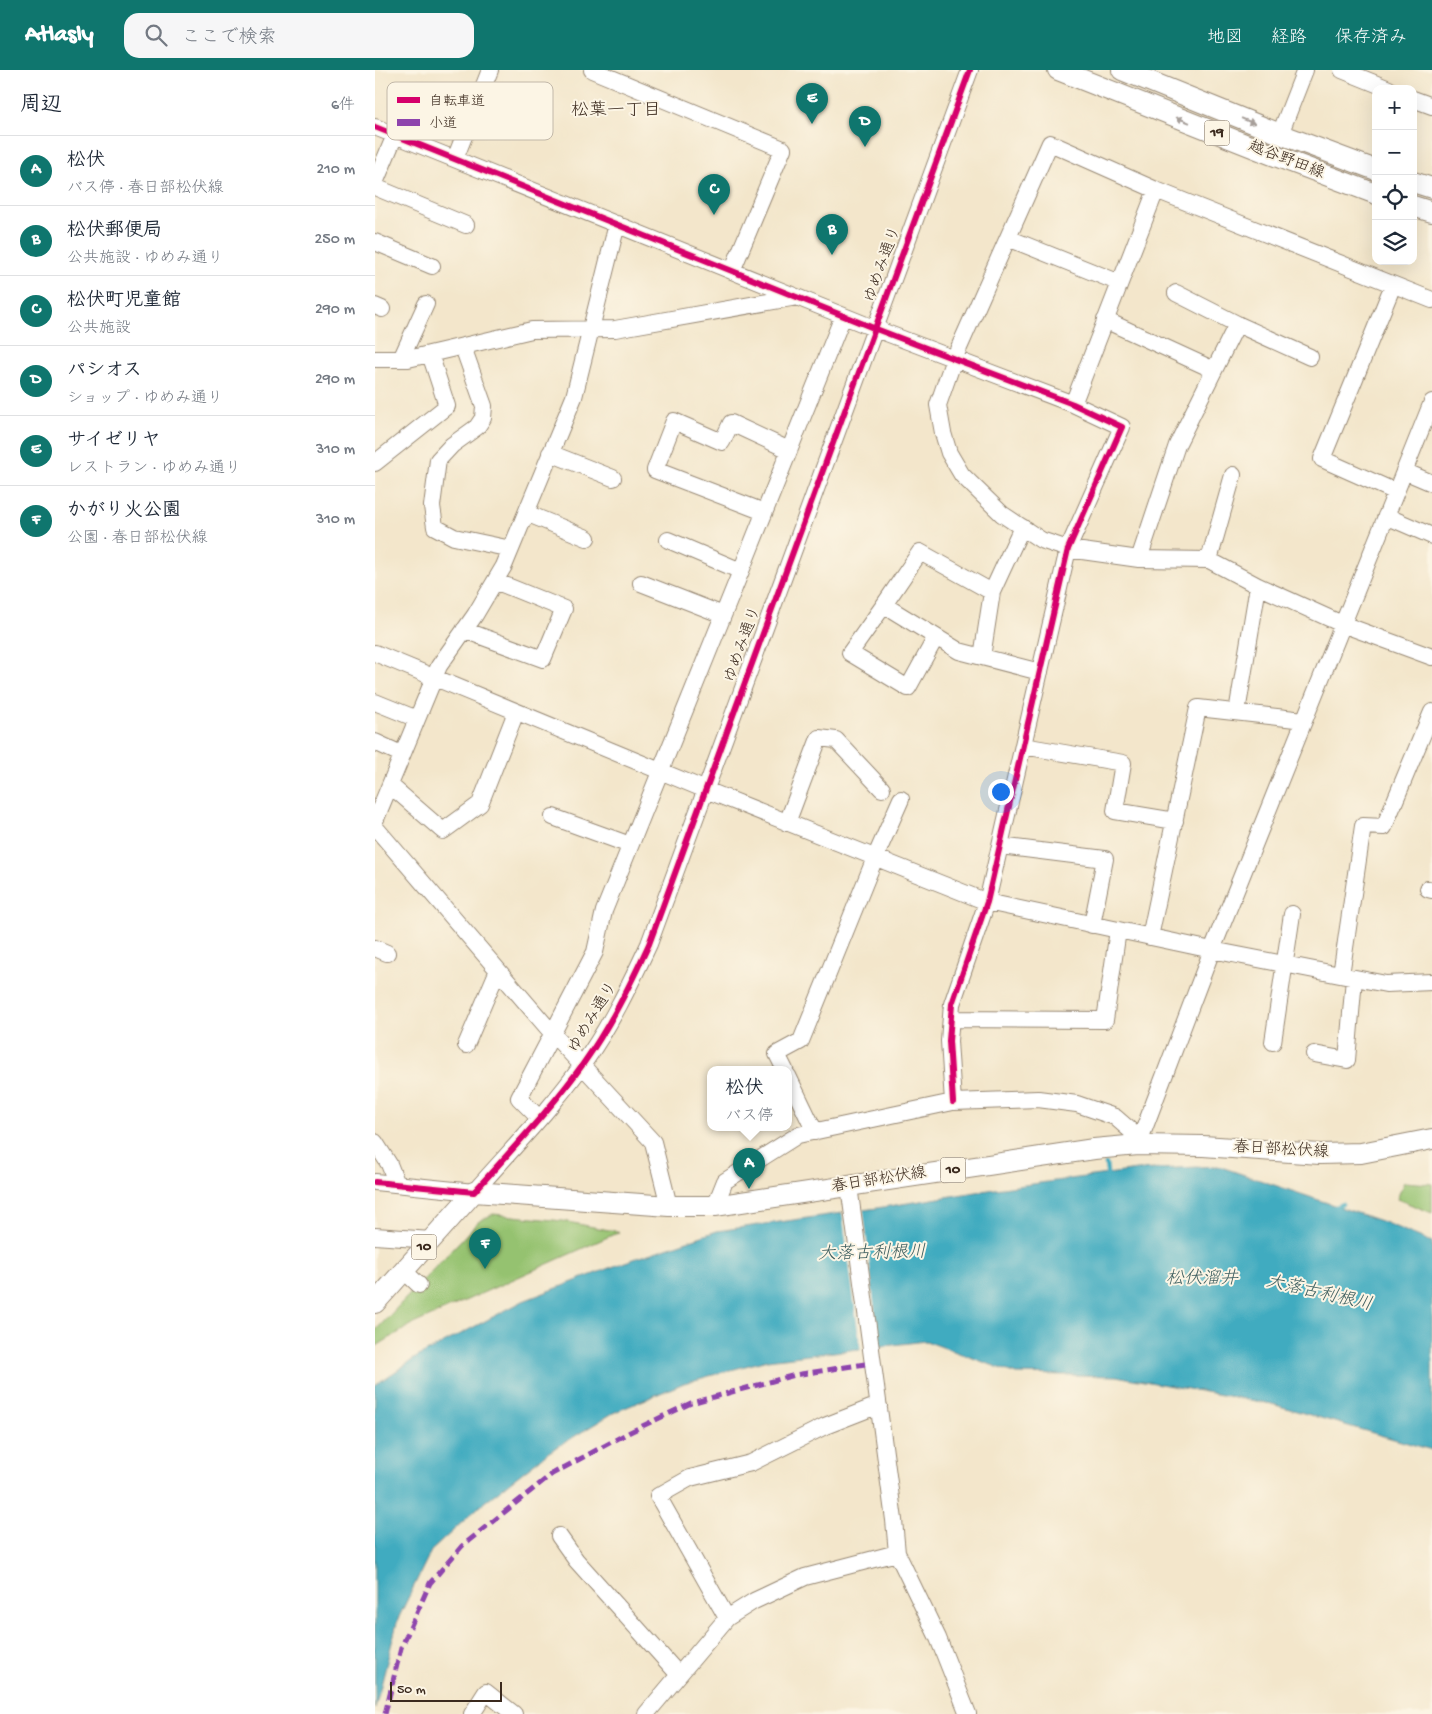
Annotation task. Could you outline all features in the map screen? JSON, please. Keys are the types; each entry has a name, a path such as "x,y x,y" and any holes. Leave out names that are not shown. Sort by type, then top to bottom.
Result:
{"main road":[{"name":"越谷野田線","path":"1058,70 1279,158 1372,193"},
{"name":"越谷野田線","path":"1122,70 1280,134 1372,168"},
{"path":"1417,183 1432,188"},
{"path":"1417,207 1432,212"},
{"name":"春日部松伏線","path":"474,1192 669,1206 715,1206 851,1193 1094,1149 1138,1145 1203,1146 1320,1154 1361,1153 1432,1141"},
{"name":"10","path":"375,1303 474,1192"}],"street":[{"path":"485,82 490,70"},
{"path":"591,70 783,149 732,271"},
{"name":"ゆめみ通り","path":"474,1192 539,1118 583,1064 623,999 649,944 970,70"},
{"path":"1280,134 1305,70"},
{"path":"1342,70 1379,85"},
{"path":"1417,100 1432,106"},
{"path":"375,127 387,132"},
{"path":"393,140 375,185 466,225"},
{"path":"408,140 843,316 1073,404 1122,427 1068,549 987,902 953,1004 949,1041 953,1102"},
{"path":"455,159 462,140"},
{"path":"1432,300 1156,190 1050,143 954,359 938,406 949,453 962,476 1001,514 1041,540 1068,549 1139,560 1209,560 1258,586 1342,624 1432,657"},
{"path":"1073,404 1156,190"},
{"path":"375,821 401,754 439,666 504,566 574,397 617,224"},
{"path":"1008,238 1120,283"},
{"path":"375,242 432,266"},
{"path":"1393,285 1322,459 1396,492"},
{"path":"1176,293 1237,324 1310,357"},
{"path":"375,360 401,359 430,354 532,330 615,329 797,297"},
{"path":"401,359 426,304"},
{"path":"539,1118 519,1098 595,952 604,911 843,316"},
{"path":"1105,320 1214,370"},
{"path":"1139,560 1177,445 1237,324"},
{"path":"463,347 484,406 483,418 477,427 452,445 437,460 432,506 435,526 454,537 511,549"},
{"path":"375,462 447,406 430,354"},
{"path":"1138,1145 1212,950 1432,402"},
{"path":"764,512 655,470 674,421 722,442 731,423 789,450"},
{"path":"550,453 613,478"},
{"path":"1404,471 1432,483"},
{"path":"1209,560 1233,475"},
{"path":"526,513 587,538"},
{"path":"1386,516 1432,536"},
{"path":"982,657 991,592 1022,527"},
{"path":"668,540 741,571"},
{"path":"936,637 909,688 850,653 920,552 991,592"},
{"path":"464,630 543,659 564,609 495,581"},
{"path":"641,583 723,615"},
{"path":"1237,712 1258,586"},
{"path":"884,605 959,651 1040,672"},
{"path":"375,653 659,771 987,902 1212,950 1386,984 1432,982"},
{"path":"375,702 417,719"},
{"path":"1150,937 1198,708 1305,720"},
{"path":"390,785 443,831 480,804 516,712"},
{"path":"1314,1054 1347,1060 1347,976 1363,826 1384,827 1432,712"},
{"path":"787,823 819,738 836,740 882,789"},
{"path":"375,742 401,754"},
{"path":"1023,746 1123,763 1115,811 1175,822"},
{"path":"783,1066 777,1054 801,1040 901,799"},
{"path":"553,817 630,845"},
{"path":"375,827 552,1033 583,1064 653,1142 669,1206"},
{"path":"1000,846 1105,859 1092,924"},
{"path":"1273,1042 1283,964 1292,914"},
{"path":"952,1019 1105,1020 1118,930"},
{"path":"466,1045 497,970"},
{"path":"792,1084 815,1132"},
{"path":"715,1206 725,1181 798,1135 953,1102 1038,1099 1077,1104 1115,1117 1130,1130 1138,1145"},
{"path":"375,1142 389,1164 397,1184"},
{"path":"375,1182 474,1192"},
{"path":"851,1193 897,1553 938,1638 968,1714"},
{"path":"375,1236 431,1240"},
{"path":"404,1271 419,1285"},
{"path":"727,1618 659,1496 690,1478 751,1463 825,1426 879,1406"},
{"path":"559,1536 576,1560 679,1675"},
{"path":"646,1714 727,1618 754,1601 805,1577 897,1553"},
{"path":"472,1714 486,1692 514,1714"}],"green space":[{"path":"1404,1182 1432,1184 1432,1213 1397,1199"},
{"path":"493,1214 563,1221 619,1232 411,1325 375,1347 375,1331 478,1222"}],"water":[{"name":"松伏溜井","path":"1218,1166 1381,1221 1432,1242 1432,1450 1272,1404 1116,1376 1016,1374 926,1341 767,1360 684,1383 613,1413 549,1452 482,1504 431,1551 398,1619 375,1709 375,1385 417,1357 523,1301 625,1262 717,1231 995,1189 1137,1170"}],"pier":[{"path":"863,1207 879,1349 861,1352 842,1210"}],"waterway":[{"path":"1106,1164 1108,1180"},
{"path":"1333,1208 1342,1204"}],"marked path":[{"path":"385,1714 401,1648 430,1583 462,1546 552,1474 630,1432 691,1403 795,1375 865,1364"}],"cycle path":[{"path":"375,1182 474,1192 571,1081 593,1050 619,1005 649,944 970,70"},
{"path":"375,127 387,132"},
{"path":"407,140 876,329 1073,404 1122,427 1068,549 987,902 952,1004 949,1041 953,1102"}],"place":[{"name":"サイゼリヤ","path":"812,124"},
{"name":"パシオス","path":"865,147"},
{"name":"松伏町児童館","path":"714,215"},
{"name":"松伏郵便局","path":"832,255"},
{"name":"松伏","path":"749,1189"},
{"name":"かがり火公園","path":"485,1269"}],"district":[{"name":"松葉一丁目","path":"616,111"}],"water label":[{"name":"大落古利根川","path":"872,1254"},
{"name":"大落古利根川","path":"1319,1294"}]}
